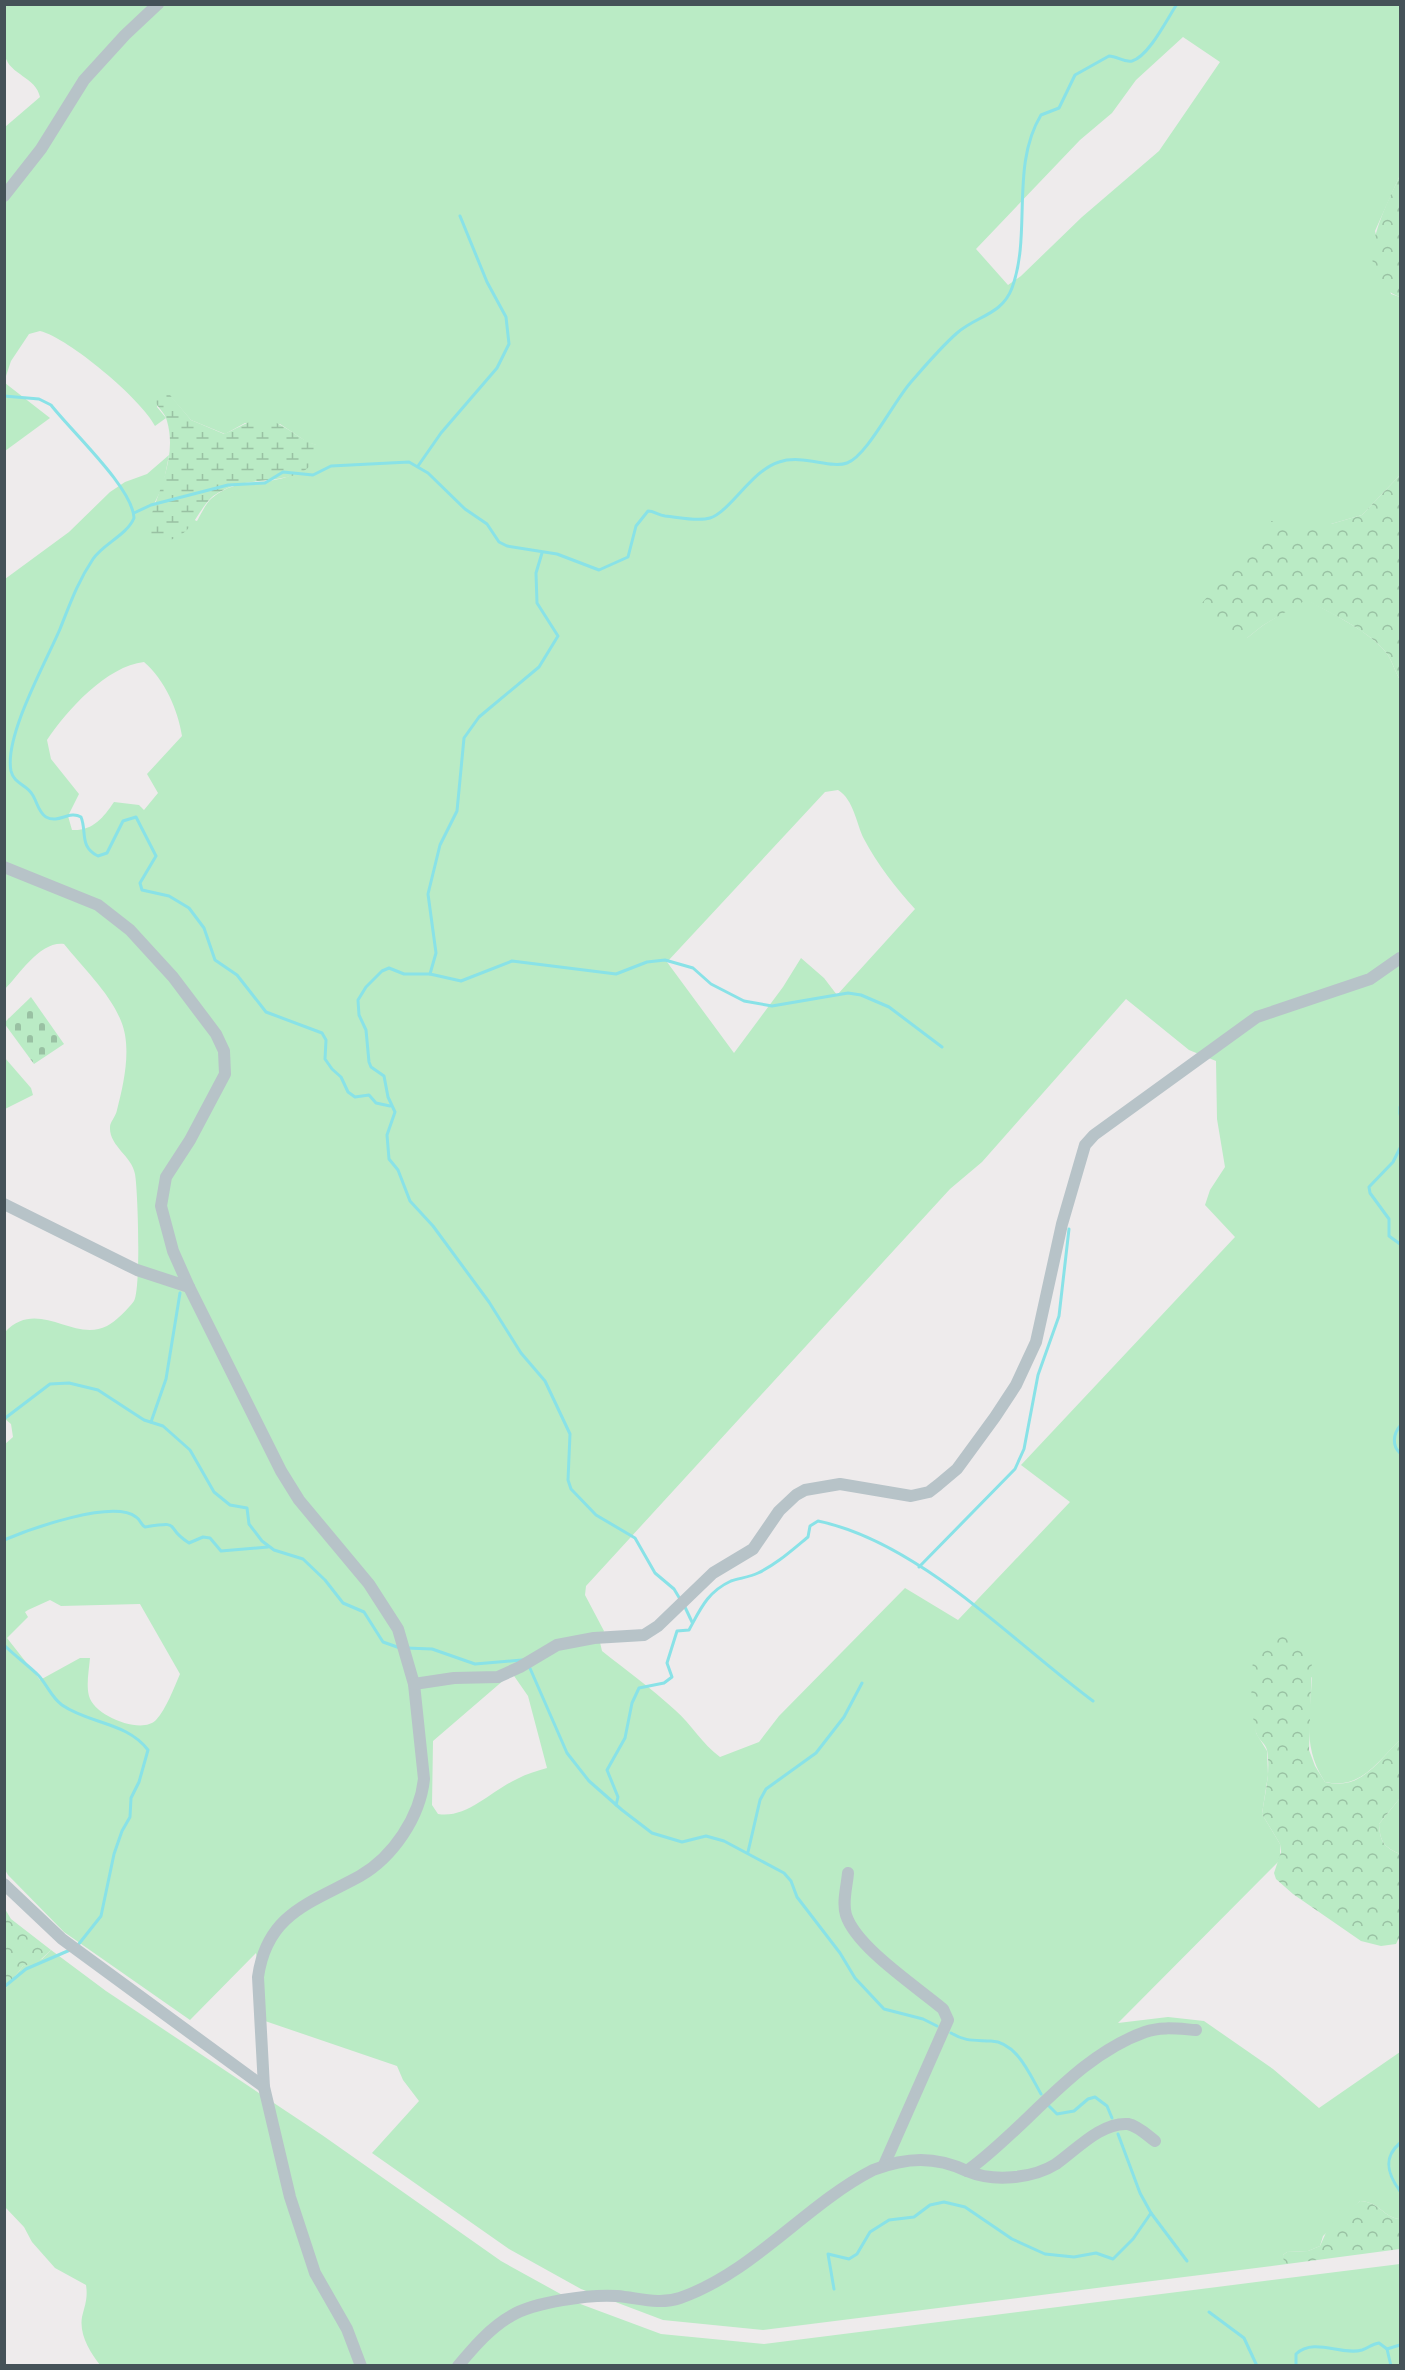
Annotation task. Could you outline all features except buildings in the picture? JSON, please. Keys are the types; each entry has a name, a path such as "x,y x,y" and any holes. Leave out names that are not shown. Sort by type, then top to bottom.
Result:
{"street":[{"path":"4,196 42,150 84,80 125,35 158,4"},
{"path":"4,867 98,905 130,930 198,1007 224,1052 225,1074 221,1084 166,1177 162,1191 161,1206 173,1251 281,1471 299,1500 392,1616 404,1645 414,1684 424,1779 422,1795 415,1814 403,1833 376,1864 361,1875 311,1899 276,1931 264,1951 258,1977 264,2087 290,2197 315,2273 347,2329 361,2366"},
{"path":"414,1684 454,1678 498,1677 557,1645 594,1638 644,1635 658,1626 706,1577 753,1550 783,1507 805,1490 840,1484 911,1496 929,1492 957,1469 995,1417 1016,1384 1036,1342 1062,1224 1085,1145 1108,1124 1257,1017 1370,979 1401,958"},
{"path":"4,1204 137,1270 189,1287"},
{"path":"848,1873 845,1905 851,1926 871,1950 944,2009 948,2020 884,2165"},
{"path":"4,1884 62,1939 264,2087"},
{"path":"967,2170 1002,2143 1084,2068 1110,2050 1146,2031 1196,2030"},
{"path":"458,2366 510,2316 527,2308 593,2295 662,2302 704,2288 730,2273 861,2176 884,2165 935,2159 981,2177 1023,2176 1044,2170 1095,2136 1121,2125 1136,2127 1155,2141"}],"green space":[{"path":"5,5 1400,5 1400,175 1375,231 1391,294 1400,297 1400,475 1362,515 1331,524 1307,525 1247,638 1306,599 1372,639 1388,655 1400,680 1400,1740 1376,1765 1358,1778 1349,1782 1325,1782 1310,1744 1312,1677 1255,1714 1256,1733 1267,1751 1268,1775 1262,1814 1280,1844 1280,1860 1118,2023 1168,2017 1204,2021 1273,2069 1319,2108 1400,2052 1400,2219 1390,2216 1372,2204 1360,2201 1323,2236 1320,2246 1308,2251 1287,2252 1283,2255 1287,2264 763,2330 663,2320 581,2289 509,2249 372,2153 419,2101 403,2080 397,2066 265,2021 256,1953 190,2020 64,1932 8,1875 4,1868 4,1445 13,1437 11,1424 5,1419 5,1332 17,1322 30,1319 43,1319 94,1330 110,1324 122,1315 134,1301 138,1278 138,1239 135,1174 130,1162 113,1140 110,1127 116,1112 126,1065 124,1031 116,1011 103,991 64,944 55,944 39,953 5,989 5,579 69,532 110,492 125,482 147,474 169,455 163,486 154,504 197,521 210,500 224,490 237,485 276,480 301,470 314,459 316,445 307,442 280,424 245,423 225,434 191,420 165,390 157,407 166,418 155,426 136,401 103,371 68,345 40,331 29,334 11,361 5,379 5,127 40,97 34,85 12,68 5,56 3,38","holes":["1183,37 1220,62 1159,151 1082,217 1021,276 1008,285 976,249 1080,140 1112,113 1136,80","144,662 164,686 177,716 182,736 147,774 158,793 144,810 139,805 114,802 92,826 72,830 68,816 79,794 51,759 47,740 65,716 89,691 130,665","838,790 848,800 864,839 875,858 915,909 837,995 824,978 801,958 783,987 734,1053 667,962 825,792","1126,999 1189,1050 1216,1061 1217,1119 1225,1167 1210,1190 1205,1205 1235,1237 1021,1465 1070,1502 958,1620 905,1588 779,1716 759,1742 720,1757 675,1710 602,1651 599,1638 604,1631 585,1595 586,1586 950,1189 982,1162","50,1600 61,1606 140,1604 180,1674 160,1715 149,1724 140,1725 119,1721 100,1710 93,1703 88,1692 90,1658 80,1658 40,1680 7,1638 28,1617 25,1612","512,1673 528,1696 547,1768 520,1777 459,1812 438,1814 432,1805 433,1741"]},
{"path":"1400,175 1400,297 1384,287 1375,274 1372,259 1379,224"},
{"path":"5,383 50,418 4,451"},
{"path":"165,389 191,420 224,434 255,420 271,421 317,445 315,458 309,467 299,474 235,485 223,490 211,498 184,533 170,540 157,539 147,530 168,463 170,435 166,418 154,397"},
{"path":"1400,475 1400,680 1388,655 1372,639 1306,600 1262,626 1247,638 1222,624 1202,603 1271,521 1331,524 1362,515"},
{"path":"31,997 64,1044 34,1064 4,1023"},
{"path":"5,1058 31,1088 33,1095 5,1109"},
{"path":"1285,1635 1297,1639 1312,1656 1309,1750 1325,1782 1338,1784 1349,1782 1367,1773 1400,1740 1400,1798 1379,1824 1380,1835 1384,1843 1400,1854 1400,1936 1396,1944 1381,1946 1361,1941 1293,1894 1276,1879 1274,1873 1281,1852 1280,1844 1262,1814 1268,1758 1266,1748 1257,1735 1255,1727 1252,1674 1256,1651 1260,1645"},
{"path":"1400,1798 1400,1854 1384,1843 1380,1835 1379,1824"},
{"path":"5,1909 11,1919 51,1950 38,1962 23,1966 5,1989"},
{"path":"51,1950 106,1991 322,2135 501,2261 575,2302 661,2334 764,2344 1400,2264 1400,2365 100,2365 89,2349 82,2330 86,2285 55,2268 32,2242 24,2227 5,2207 5,1989 23,1966 42,1959"},
{"path":"1360,2201 1372,2204 1390,2216 1400,2219 1400,2249 1287,2264 1284,2262 1283,2255 1287,2252 1308,2251 1320,2246 1329,2226"}],"waterway":[{"path":"134,513 151,505 228,485 265,483 283,472 313,475 331,466 409,462 428,473 465,509 487,524 499,542 507,546 557,554 599,570 628,557 636,526 648,511 688,519 710,518 725,508 769,466 788,460 847,463 863,450 904,391 939,350 964,327 995,310 1008,297 1018,267 1021,245 1026,156 1041,115 1059,108 1075,75 1109,56 1129,61 1138,58 1151,45 1177,4"},
{"path":"418,466 441,433 497,368 509,344 506,317 487,282 460,216"},
{"path":"4,396 39,399 51,405 113,476 131,506 134,518 126,529 97,554 78,585 20,719 11,756 13,775 34,797 46,817 51,819 72,815 81,817 88,848 98,856 107,853 123,821 136,817 156,856 140,883 142,890 169,896 189,908 204,928 215,960 237,975 266,1012 322,1033 326,1040 325,1059 341,1077 348,1092 355,1097 369,1095 376,1103 390,1106"},
{"path":"430,974 436,953 428,894 440,845 457,811 464,738 479,717 539,667 558,636 537,603 536,573 542,553"},
{"path":"680,1599 674,1589 655,1573 635,1538 596,1515 571,1489 568,1480 570,1434 545,1381 521,1353 489,1302 433,1226 410,1201 398,1170 389,1159 387,1135 395,1112 388,1097 384,1076 371,1067 369,1062 366,1030 359,1015 358,1000 366,987 382,971 389,968 404,974 430,974 461,981 512,961 616,974 647,962 665,960 693,968 711,984 744,1001 772,1006 848,993 861,995 889,1007 942,1047"},
{"path":"1400,1107 1400,1114"},
{"path":"1400,1148 1393,1162 1369,1187 1370,1193 1389,1219 1389,1236 1400,1244"},
{"path":"919,1567 1015,1469 1024,1449 1038,1375 1059,1316 1069,1229"},
{"path":"151,1422 166,1379 180,1293"},
{"path":"4,1419 50,1384 69,1383 98,1390 144,1420 163,1426 190,1450 214,1492 230,1505 247,1508 249,1524 262,1541 274,1550 303,1559 325,1580 343,1603 364,1612 383,1642 400,1648"},
{"path":"1400,1426 1394,1440 1400,1453"},
{"path":"4,1540 51,1523 109,1511 125,1512 139,1519 145,1527 172,1526 189,1543 203,1537 210,1538 221,1551 268,1547"},
{"path":"616,1805 618,1797 607,1770 625,1738 632,1703 639,1688 664,1683 672,1677 667,1663 677,1631 689,1630 705,1602 716,1590 731,1581 752,1576 778,1561 808,1537 810,1526 818,1521 855,1532 928,1571 963,1596 1093,1701"},
{"path":"684,1605 692,1622"},
{"path":"4,1645 39,1676 62,1705 84,1716 119,1728 130,1734 148,1750 139,1782 131,1798 130,1817 114,1854 101,1916 78,1945"},
{"path":"406,1648 432,1649 475,1664 522,1660"},
{"path":"529,1666 567,1753 589,1781 652,1833 682,1842 706,1836 724,1841 784,1873 791,1881 797,1897 840,1953 855,1978 884,2009 923,2019 937,2026"},
{"path":"748,1852 760,1800 766,1789 816,1753 844,1717 862,1683"},
{"path":"4,1987 26,1969 70,1950"},
{"path":"951,2033 966,2039 991,2041 1008,2047 1022,2061 1041,2094"},
{"path":"1049,2106 1057,2114 1074,2111 1088,2099 1095,2097 1107,2106 1112,2118"},
{"path":"1118,2134 1140,2193 1151,2213 1187,2261"},
{"path":"1400,2143 1394,2149 1389,2161 1392,2179 1400,2191"},
{"path":"834,2289 828,2254 849,2259 857,2254 870,2232 889,2220 914,2217 930,2205 944,2202 965,2207 1012,2239 1045,2254 1074,2257 1096,2253 1113,2259 1133,2239 1151,2213"},
{"path":"1209,2312 1244,2338 1257,2366"},
{"path":"1296,2366 1296,2354 1303,2349 1320,2347 1354,2351 1379,2343 1387,2349 1391,2366"},
{"path":"1387,2349 1400,2345"}]}
